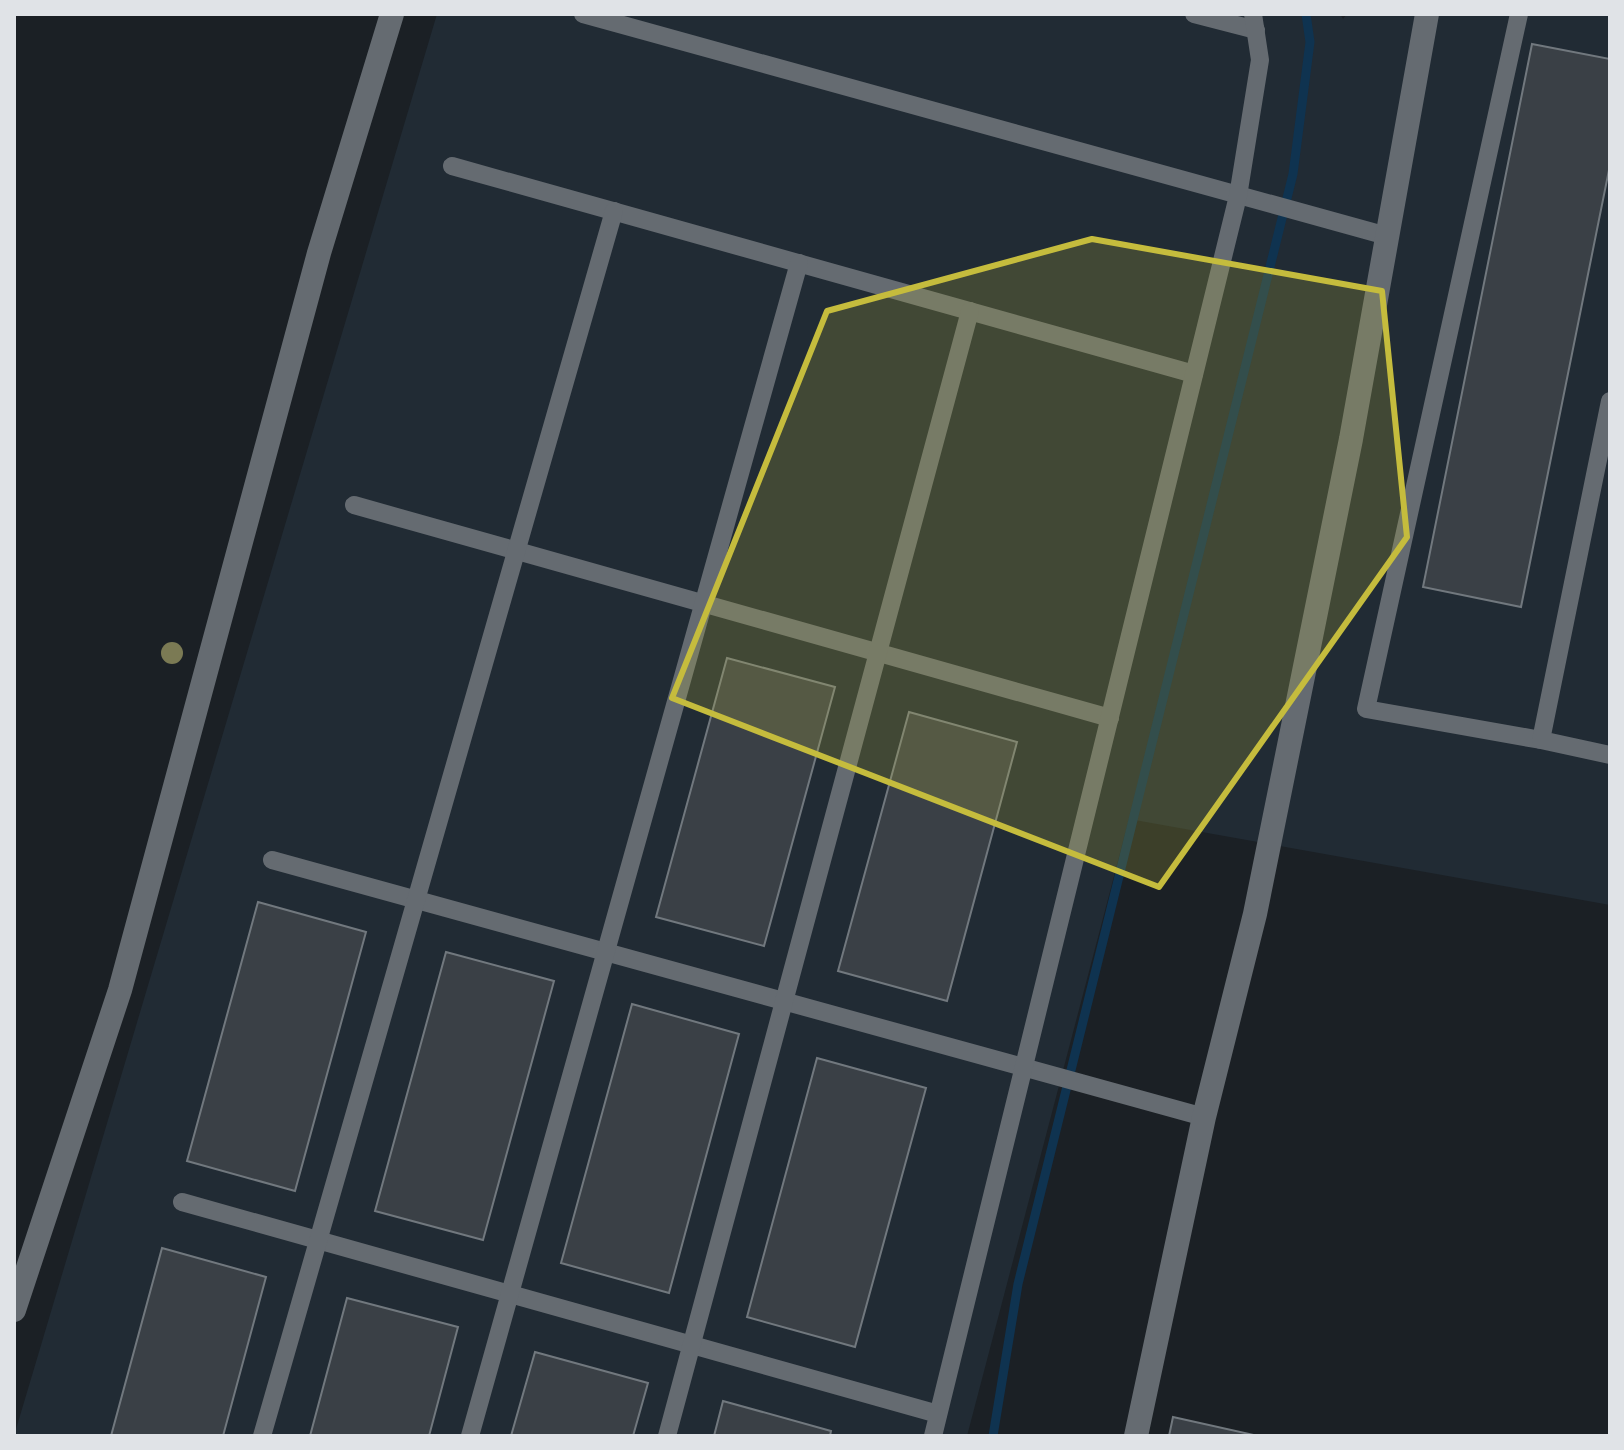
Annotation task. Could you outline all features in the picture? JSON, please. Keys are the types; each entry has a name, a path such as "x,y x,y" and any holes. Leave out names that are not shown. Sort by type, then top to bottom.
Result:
{"street":[{"path":"14,1310 120,990 319,253 392,14"},
{"path":"1136,1436 1204,1117 1258,898 1351,439 1427,14"}],"lane":[{"path":"583,14 1387,236"},
{"path":"933,1436 1238,196 1260,60 1254,22 1194,14"},
{"path":"1519,14 1366,709 1610,755"},
{"path":"452,166 1194,374"},
{"path":"262,1436 614,211"},
{"path":"470,1436 799,263"},
{"path":"667,1436 970,311"},
{"path":"1541,740 1610,401"},
{"path":"354,505 1110,718"},
{"path":"272,860 1204,1117"},
{"path":"182,1202 938,1414"}],"highlighted area":[{"path":"1092,239 1382,291 1407,537 1159,887 672,698 827,311"}],"shaded area":[{"path":"437,14 1340,14 1343,19 1347,14 1610,14 1610,905 1129,819 967,1436 14,1436"}],"building":[{"path":"1532,44 1610,59 1610,165 1521,607 1423,587"},
{"path":"727,658 835,687 764,946 656,917"},
{"path":"909,712 1017,742 947,1001 838,971"},
{"path":"258,902 366,932 295,1191 187,1161"},
{"path":"446,952 554,981 483,1240 375,1211"},
{"path":"632,1004 739,1034 669,1293 561,1263"},
{"path":"817,1058 926,1088 855,1347 747,1317"},
{"path":"162,1248 266,1277 223,1436 111,1436"},
{"path":"347,1298 458,1327 429,1436 310,1436"},
{"path":"535,1352 648,1383 633,1436 511,1436"},
{"path":"723,1401 831,1431 830,1436 714,1436"},
{"path":"1173,1417 1254,1435 1169,1436"}],"waterway":[{"path":"993,1436 1018,1284 1293,174 1310,42 1306,14"}]}
